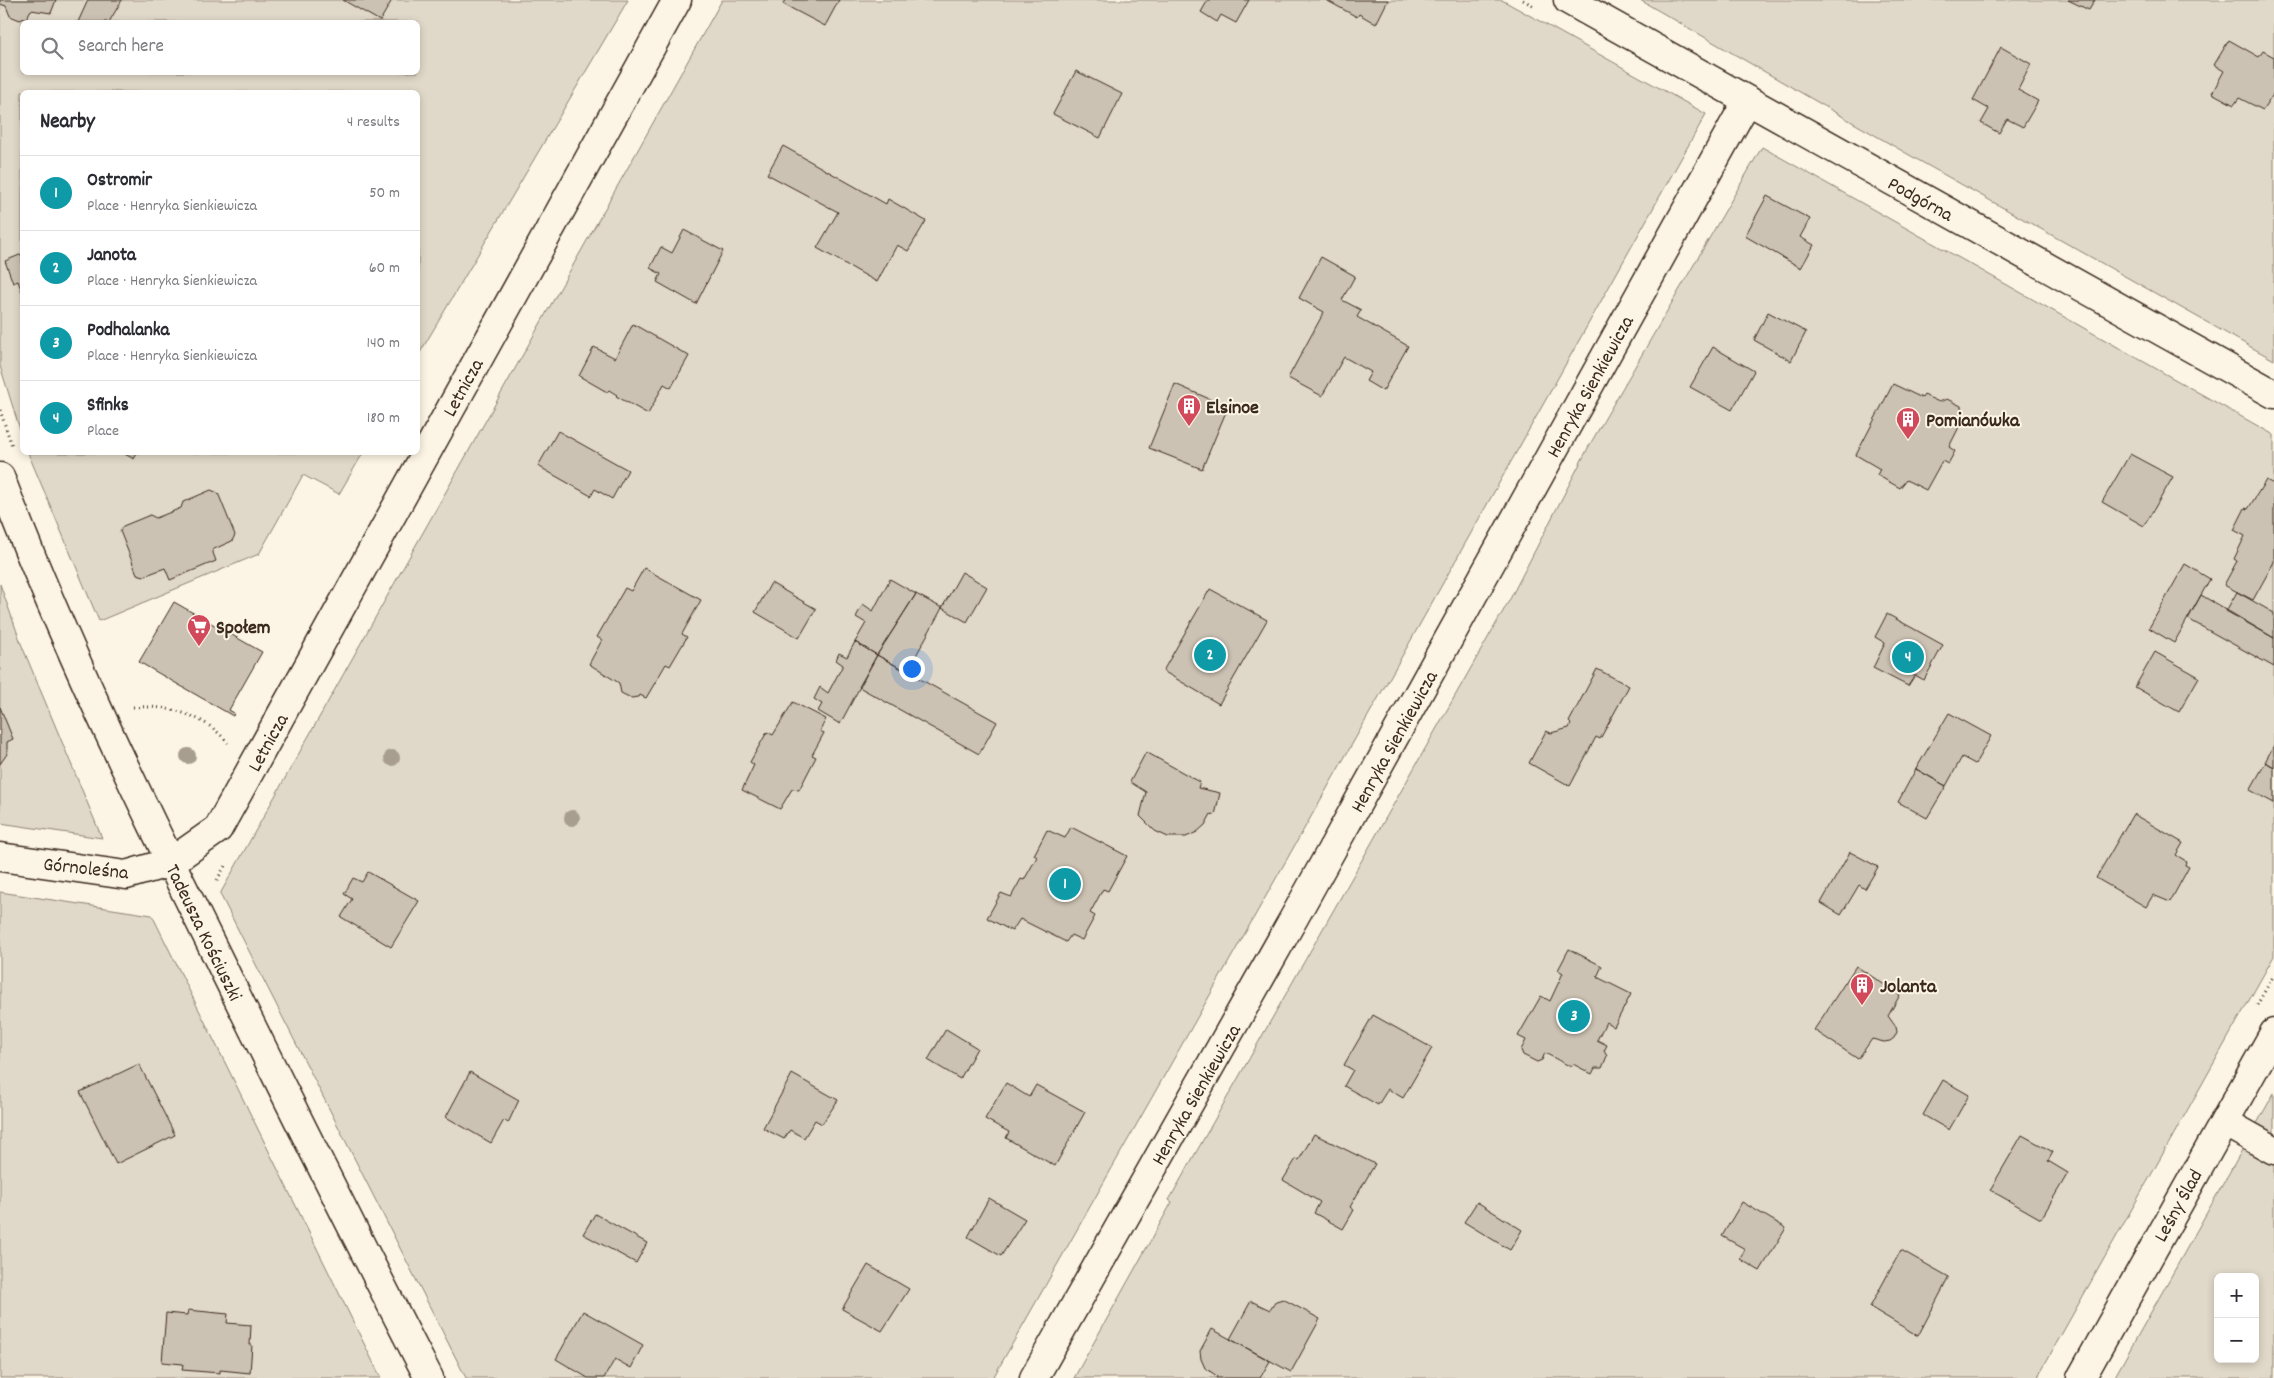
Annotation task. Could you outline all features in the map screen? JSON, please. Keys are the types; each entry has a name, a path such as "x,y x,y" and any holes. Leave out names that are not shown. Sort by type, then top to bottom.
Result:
{"street":[{"name":"Letnicza","path":"171,862 218,829 677,0"},
{"name":"Podgórna","path":"1568,0 2274,394"},
{"name":"Henryka Sienkiewicza","path":"1034,1378 1295,916 1747,101"},
{"name":"Tadeusza Kościuszki","path":"0,477 66,642 171,862 344,1214 429,1378"},
{"name":"Górnoleśna","path":"0,857 126,875 171,862"},
{"name":"Leśny Ślad","path":"2081,1378 2274,1033"},
{"path":"2224,1122 2274,1150"}],"path":[{"path":"128,707 155,706 175,708 208,725 228,742 224,751"},
{"path":"213,887 227,861"}],"shaded area":[{"path":"0,0 628,0 420,353 420,90 20,90 20,430 0,366"},
{"path":"722,0 1502,0 1706,114 1406,649 993,1378 466,1378 220,894"},
{"path":"1640,0 2274,0 2274,360 1918,160"},
{"path":"1762,147 2274,435 2274,956 2037,1378 1074,1378 1172,1202 1169,1200 1510,599 1589,446"},
{"path":"29,455 362,455 339,494 303,475 259,554 99,621"},
{"path":"0,584 22,646 102,838 0,823"},
{"path":"0,892 152,915 381,1378 0,1378"},
{"path":"2274,1093 2274,1378 2114,1378"}],"building":[{"path":"0,0 56,0 51,13 31,10 27,17 20,20 10,16 6,6 0,4"},
{"path":"88,0 122,0 110,20 79,20"},
{"path":"343,0 392,0 381,20"},
{"path":"785,0 839,0 825,26 783,4"},
{"path":"1208,0 1249,0 1236,23 1221,15 1217,22 1201,12"},
{"path":"1326,0 1388,0 1376,24 1359,14 1357,17"},
{"path":"2068,0 2095,0 2089,10"},
{"path":"2229,40 2259,57 2263,51 2274,57 2274,93 2263,110 2239,98 2234,105 2212,93 2224,71 2214,65"},
{"path":"2001,47 2031,64 2018,90 2038,101 2023,127 2007,119 1999,133 1981,123 1989,109 1973,100"},
{"path":"1076,71 1122,94 1100,138 1053,114"},
{"path":"783,146 886,204 888,199 926,221 908,251 897,245 877,282 817,248 838,212 767,174"},
{"path":"1767,196 1810,219 1800,237 1814,245 1801,268 1745,236"},
{"path":"684,230 723,251 696,304 657,282 661,274 650,268 661,247 672,253"},
{"path":"20,255 20,286 18,281 13,283 5,261"},
{"path":"1321,257 1355,276 1342,300 1361,310 1357,317 1408,346 1383,391 1366,381 1371,372 1344,357 1322,396 1288,378 1324,312 1299,298"},
{"path":"1768,312 1806,332 1791,361 1754,340"},
{"path":"633,324 689,356 671,388 664,384 648,414 609,390 607,392 579,376 594,347 615,358"},
{"path":"1713,347 1754,371 1732,410 1690,387"},
{"name":"Elsinoe","path":"1175,384 1228,407 1202,469 1149,448"},
{"name":"Pomianówka","path":"1893,384 1922,398 1924,395 1939,402 1947,399 1961,406 1963,419 1949,447 1955,451 1948,464 1942,461 1926,490 1906,480 1900,488 1877,475 1880,469 1856,455"},
{"path":"558,431 628,470 612,499 595,489 591,496 538,466"},
{"path":"2130,454 2173,477 2144,526 2102,502"},
{"path":"127,455 136,455 134,459"},
{"path":"2266,480 2274,484 2274,562 2253,600 2224,585 2237,561 2234,559 2245,536 2234,530 2245,508 2248,509"},
{"path":"211,490 218,493 235,535 232,541 212,550 216,561 170,580 165,568 144,576 137,574 120,531 123,526 150,515 156,518 181,508 183,502"},
{"path":"2185,564 2210,579 2174,643 2149,628"},
{"path":"644,568 701,600 682,634 687,637 670,666 666,664 646,698 640,695 639,697 631,698 621,693 619,683 589,664 602,640 597,637 625,588 631,591"},
{"path":"962,572 987,587 967,622 942,608"},
{"path":"890,579 916,594 877,655 855,642 866,623 856,617 863,604 873,611"},
{"path":"771,583 816,609 799,638 755,612"},
{"path":"1210,589 1267,620 1219,704 1163,671"},
{"path":"2237,592 2274,613 2274,638 2226,611"},
{"path":"916,594 942,608 907,672 877,655"},
{"path":"2201,595 2274,638 2274,667 2188,619"},
{"path":"174,602 262,652 229,710 234,713 233,716 139,662"},
{"path":"1887,614 1943,645 1924,680 1915,675 1908,686 1873,668 1885,643 1875,637"},
{"path":"855,642 877,655 840,724 818,711 822,704 814,699 820,687 828,693 843,665 836,660 839,653 847,657"},
{"path":"2155,652 2199,677 2179,712 2135,687"},
{"path":"877,655 997,722 979,754 859,687"},
{"path":"1597,669 1629,686 1600,739 1596,737 1570,786 1529,763 1546,731 1551,733 1569,728 1571,724 1569,722"},
{"path":"793,702 826,719 820,731 824,733 812,755 816,757 799,790 792,789 780,809 742,790 754,765 750,762 767,732 773,735"},
{"path":"0,707 13,739 7,742 7,754 0,764"},
{"path":"1949,713 1991,736 1975,764 1962,757 1946,786 1916,769"},
{"path":"2274,745 2274,767 2265,762"},
{"path":"1146,752 1200,782 1198,788 1220,793 1215,815 1211,814 1205,825 1197,832 1186,837 1168,837 1155,831 1140,816 1146,792 1130,782"},
{"path":"2266,762 2274,767 2274,803 2250,790"},
{"path":"1916,769 1946,786 1927,818 1898,802"},
{"path":"2133,814 2183,843 2176,855 2186,861 2185,865 2189,867 2170,902 2153,895 2146,907 2096,878"},
{"path":"1071,827 1127,856 1108,891 1103,889 1090,913 1095,916 1082,940 1071,935 1066,942 1020,919 1012,931 987,918 1001,893 1011,897 1021,879 1024,880 1037,857 1034,855 1047,830 1065,838"},
{"path":"1850,852 1878,867 1865,889 1859,885 1841,915 1821,903"},
{"path":"368,872 419,901 391,947 341,917 352,899 344,894 353,878 362,882"},
{"path":"1569,949 1602,966 1597,977 1631,994 1614,1027 1606,1022 1597,1040 1607,1045 1604,1051 1607,1056 1602,1068 1595,1068 1592,1074 1573,1064 1571,1067 1545,1053 1542,1060 1537,1062 1523,1055 1521,1050 1526,1040 1518,1036 1541,996 1550,1001 1563,973 1558,970"},
{"name":"Jolanta","path":"1856,966 1900,995 1888,1016 1896,1027 1897,1032 1894,1038 1884,1042 1872,1039 1858,1059 1814,1030"},
{"path":"1373,1015 1432,1048 1403,1098 1388,1089 1378,1105 1344,1086 1353,1070 1344,1065"},
{"path":"946,1029 977,1048 960,1079 928,1060"},
{"path":"139,1064 175,1135 116,1164 80,1092"},
{"path":"470,1072 519,1100 508,1123 504,1120 491,1143 446,1117"},
{"path":"792,1074 838,1100 822,1124 815,1120 804,1138 790,1130 784,1139 763,1128"},
{"path":"1943,1080 1969,1095 1949,1130 1923,1115"},
{"path":"1006,1083 1029,1097 1036,1085 1085,1112 1055,1166 1006,1138 1009,1132 985,1119"},
{"path":"1314,1134 1375,1164 1350,1207 1354,1210 1343,1229 1314,1213 1320,1202 1283,1180 1296,1159 1299,1160"},
{"path":"2022,1135 2053,1152 2048,1161 2068,1173 2041,1219 1990,1190"},
{"path":"989,1198 1025,1219 1001,1256 968,1237"},
{"path":"1477,1202 1522,1230 1510,1250 1464,1222"},
{"path":"1742,1202 1786,1228 1760,1271 1740,1259 1745,1249 1722,1236"},
{"path":"595,1214 647,1243 636,1263 583,1234"},
{"path":"1901,1250 1949,1277 1918,1336 1870,1307"},
{"path":"868,1265 909,1289 882,1331 842,1309"},
{"path":"1283,1299 1320,1319 1291,1372 1230,1339 1251,1301 1270,1310 1276,1301"},
{"path":"188,1310 228,1314 227,1323 251,1325 250,1373 220,1370 220,1373 182,1370 183,1364 162,1362 166,1313 187,1315"},
{"path":"583,1311 643,1345 631,1368 615,1359 604,1378 588,1378 556,1359"},
{"path":"1212,1329 1270,1361 1260,1378 1216,1378 1217,1376 1205,1368 1200,1351"}],"place":[{"name":"Elsinoe","path":"1189,427"},
{"name":"Pomianówka","path":"1908,440"},
{"name":"Społem","path":"199,647"},
{"name":"Janota","path":"1210,655"},
{"name":"Sfinks","path":"1908,657"},
{"name":"Ostromir","path":"1065,884"},
{"name":"Jolanta","path":"1862,1006"},
{"name":"Podhalanka","path":"1574,1016"}]}
